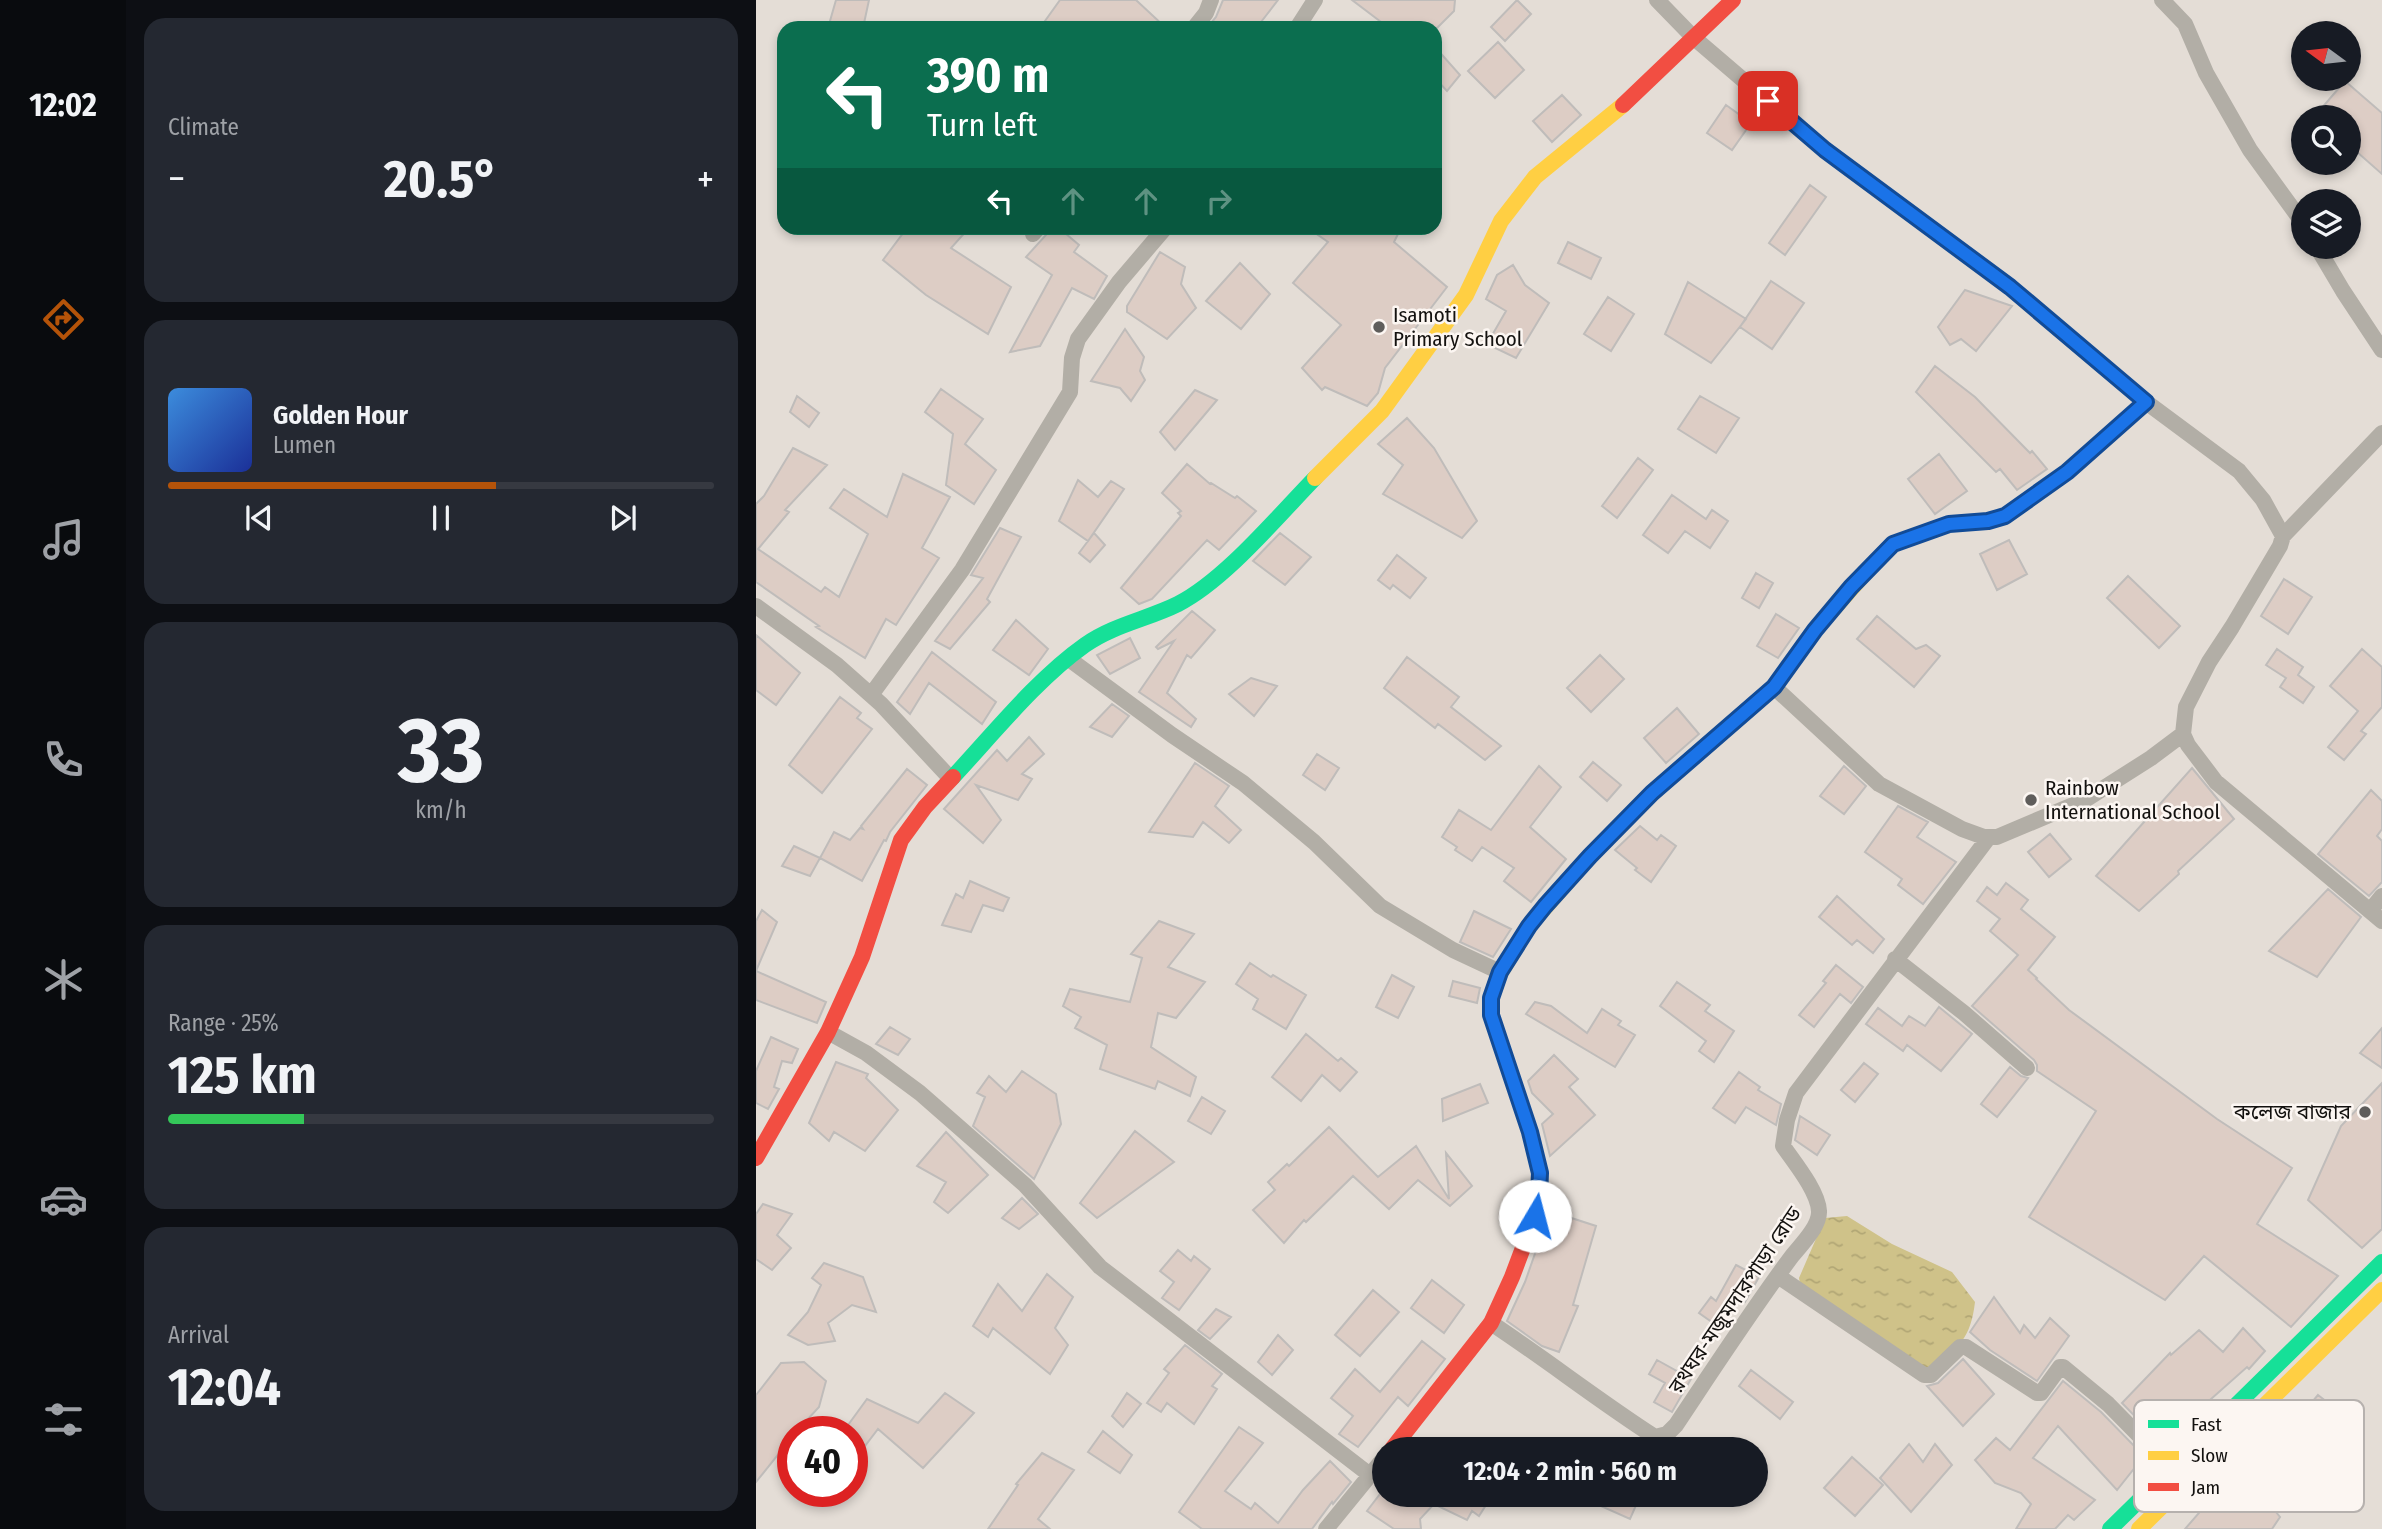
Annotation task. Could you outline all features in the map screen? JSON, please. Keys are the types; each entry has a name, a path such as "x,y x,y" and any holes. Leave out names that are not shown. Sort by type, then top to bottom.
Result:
{"main road":[{"path":"756,1158 828,1032 862,957 901,840 917,817 1033,691 1085,645 1106,632 1170,607 1218,576 1382,411 1466,295 1501,221 1535,177 1626,103 1733,0"},
{"path":"1401,1437 1491,1323 1535,1216 1540,1173 1530,1132 1491,1015 1491,998 1500,972 1529,926 1590,856 1652,793 1774,687 1815,630 1851,587 1893,544 1949,524 1988,521 2005,516 2067,472 2146,402"},
{"path":"2241,1400 2382,1262"},
{"path":"2270,1400 2382,1290"},
{"path":"2110,1529 2134,1505"},
{"path":"2139,1529 2156,1512"}],"street":[{"path":"1200,21 1212,0"},
{"path":"1302,21 1315,0"},
{"path":"1657,0 1693,37 1825,150 2010,287 2146,402 2239,471 2263,500 2283,536"},
{"path":"2162,0 2185,24 2206,73 2250,149 2291,206"},
{"path":"872,695 962,570 1070,392 1072,358 1078,339 1119,282 1159,235"},
{"path":"2324,259 2382,350"},
{"path":"2382,433 2283,536 2270,565 2208,662 2186,707 2183,734 2188,745 2216,782 2376,916 2382,896"},
{"path":"756,606 872,695 951,779"},
{"path":"1069,659 1172,735 1243,783 1314,842 1380,906 1453,950 1500,972"},
{"path":"1774,687 1879,784 1962,829 1989,837 1997,837 2085,800 2183,734"},
{"name":"রথঘর-মজুমদারপাড়া রোড","path":"1491,1323 1547,1359 1610,1408 1655,1437 1667,1434 1676,1425 1820,1215 1818,1203 1783,1146 1787,1120 1796,1093 1989,837"},
{"path":"1895,959 1964,1013 2027,1068"},
{"path":"828,1032 866,1053 920,1094 1025,1185 1100,1267 1370,1475"},
{"path":"1778,1276 1924,1375 1931,1375 1960,1347 1966,1347 2037,1393 2041,1393 2060,1367 2063,1367 2108,1404 2134,1430"},
{"path":"1326,1529 1372,1473"}],"shaded area":[{"path":"756,0 2382,0 2382,1529 756,1529"}],"water":[{"path":"1847,1216 1892,1244 1952,1272 1975,1302 1967,1334 1956,1348 1929,1368 1910,1364 1801,1289 1799,1278 1825,1218"}],"building":[{"path":"836,0 869,0 864,21 830,21"},
{"path":"1060,0 1136,0 1158,21 1045,21"},
{"path":"1223,0 1278,0 1262,21 1213,21"},
{"path":"1352,0 1455,0 1454,11 1442,23 1380,21"},
{"path":"1517,0 1531,14 1505,41 1491,27"},
{"path":"1498,42 1524,70 1495,98 1468,71"},
{"path":"1442,55 1460,75 1447,91 1442,86"},
{"path":"2336,91 2357,91 2382,113 2382,174 2361,155 2361,105 2324,105"},
{"path":"1562,95 1581,115 1552,142 1533,121"},
{"path":"1726,105 1751,123 1732,150 1707,133"},
{"path":"1810,185 1826,197 1785,255 1769,243"},
{"path":"902,235 963,235 951,248 1011,287 988,334 926,295 883,260"},
{"path":"1046,235 1067,235 1079,245 1074,252 1107,276 1094,299 1072,288 1040,346 1010,352 1052,275 1026,257"},
{"name":"Isamoti Primary School","path":"1318,235 1398,235 1394,242 1447,287 1385,368 1378,393 1367,406 1325,387 1322,390 1302,368 1341,325 1293,283 1328,242"},
{"path":"1568,242 1601,258 1591,279 1558,263"},
{"path":"1160,252 1185,267 1181,284 1196,308 1167,339 1127,312 1127,306"},
{"path":"1240,263 1270,294 1241,329 1206,301"},
{"path":"1513,265 1525,285 1549,303 1516,358 1487,344 1506,311 1486,299 1497,275"},
{"path":"1771,281 1804,303 1772,349 1740,327"},
{"path":"1688,282 1746,319 1711,363 1665,334"},
{"path":"1965,290 2012,306 1976,351 1961,339 1950,345 1938,327"},
{"path":"1608,297 1634,314 1611,351 1584,334"},
{"path":"1125,329 1144,357 1140,371 1145,380 1131,401 1120,388 1091,381"},
{"path":"1935,366 1975,397 2030,453 2032,451 2047,469 2017,490 2000,469 1996,472 1916,392"},
{"path":"941,389 983,419 965,444 996,470 974,504 946,485 953,434 925,412"},
{"path":"1195,390 1217,400 1175,450 1160,432"},
{"path":"797,396 819,413 809,427 790,412"},
{"path":"1700,396 1739,418 1716,453 1678,429"},
{"path":"1407,418 1434,448 1477,521 1462,538 1383,494 1403,465 1378,444"},
{"path":"793,448 827,465 785,510 789,512 758,549 821,592 825,587 839,597 868,534 830,508 844,489 887,517 903,474 950,497 922,548 939,558 896,625 886,619 865,658 816,627 819,626 756,582 756,504 764,496"},
{"path":"1939,454 1967,491 1935,514 1908,479"},
{"path":"1638,458 1653,470 1617,518 1602,506"},
{"path":"1187,464 1210,484 1235,498 1237,496 1256,511 1219,550 1207,540 1152,599 1139,604 1121,588 1181,516 1178,513 1181,511 1162,493"},
{"path":"1078,480 1098,497 1111,481 1124,489 1088,541 1059,521"},
{"path":"1672,495 1706,519 1712,510 1728,521 1710,548 1685,531 1668,553 1643,535"},
{"path":"1000,528 1021,537 987,599 990,602 950,649 935,641 983,578 971,575"},
{"path":"1094,533 1105,545 1090,562 1079,553"},
{"path":"1280,533 1311,557 1285,585 1253,561"},
{"path":"2009,540 2027,574 1997,590 1980,554"},
{"path":"1397,555 1426,578 1410,598 1393,585 1390,589 1378,580"},
{"path":"1756,573 1773,583 1759,608 1742,598"},
{"path":"2128,576 2180,626 2159,648 2107,598"},
{"path":"2284,579 2312,597 2288,634 2261,616"},
{"path":"1192,611 1215,630 1191,658 1187,655 1167,693 1196,719 1191,727 1139,692 1174,641 1158,649 1156,647"},
{"path":"1776,614 1799,628 1778,658 1757,646"},
{"path":"1877,616 1916,649 1926,645 1940,656 1914,687 1857,639"},
{"path":"1016,620 1048,649 1029,675 993,650"},
{"path":"756,635 800,673 776,705 756,690"},
{"path":"1130,638 1140,658 1110,674 1097,655"},
{"path":"2277,649 2303,667 2298,675 2314,687 2303,703 2280,687 2286,678 2266,665"},
{"path":"2362,649 2382,667 2382,707 2361,731 2366,734 2344,760 2328,747 2358,711 2330,686"},
{"path":"932,652 996,702 982,724 929,683 910,714 897,702"},
{"path":"1600,655 1624,679 1591,712 1567,688"},
{"path":"1407,657 1459,697 1451,707 1501,746 1485,760 1438,724 1435,728 1384,688"},
{"path":"1251,678 1277,686 1254,716 1229,694"},
{"path":"840,697 861,713 857,718 872,729 822,793 789,765"},
{"path":"1112,704 1129,716 1112,737 1090,727"},
{"path":"1677,708 1699,734 1666,763 1644,738"},
{"path":"1029,737 1044,754 1022,774 1032,779 1018,800 976,785 1001,820 983,843 944,809 997,750 1007,761"},
{"path":"1317,754 1339,768 1325,790 1303,775"},
{"path":"1593,762 1621,785 1607,801 1580,777"},
{"path":"1195,763 1229,786 1215,806 1241,830 1229,843 1203,822 1193,837 1149,832"},
{"path":"1539,766 1561,787 1530,827 1566,859 1531,902 1504,881 1514,868 1482,847 1472,861 1442,837 1459,810 1491,830"},
{"path":"1844,766 1866,786 1844,814 1820,796"},
{"path":"2192,768 2234,819 2139,911 2096,876"},
{"path":"907,769 927,785 886,841 884,840 862,881 820,858 834,832 850,840 860,828 863,829 861,826"},
{"path":"2371,790 2382,801 2382,829 2377,836 2382,841 2382,882 2369,896 2318,854"},
{"path":"1898,806 1928,822 1917,837 1956,862 1923,904 1898,885 1902,879 1865,852"},
{"path":"1640,826 1657,840 1661,835 1676,846 1651,882 1615,850"},
{"path":"2050,834 2071,859 2049,877 2028,852"},
{"path":"794,846 820,858 810,876 782,866"},
{"path":"970,881 1009,898 1003,911 983,905 971,932 942,925 956,894 963,898"},
{"path":"2006,883 2028,900 2021,909 2055,937 2028,970 2036,979 2069,1010 2217,1119 2292,1168 2257,1224 2338,1276 2291,1327 2204,1256 2165,1300 2029,1217 2096,1111 2037,1071 2034,1060 1972,1006 2018,955 1990,931 2000,919 1977,901 1987,887 1997,895"},
{"path":"2328,889 2361,917 2317,977 2269,951"},
{"path":"1837,896 1884,939 1873,953 1857,940 1852,945 1819,917"},
{"path":"762,910 777,922 756,971 756,921"},
{"path":"1474,911 1511,929 1493,957 1460,942"},
{"path":"1159,921 1194,934 1168,967 1205,982 1176,1018 1158,1013 1151,1047 1196,1077 1190,1096 1158,1081 1155,1089 1100,1069 1107,1045 1075,1028 1081,1017 1063,1006 1070,989 1130,1002 1142,958 1131,954"},
{"path":"1250,963 1306,995 1286,1029 1253,1009 1258,999 1236,984"},
{"path":"1836,965 1863,987 1851,1003 1840,994 1814,1027 1799,1015 1826,983 1823,981"},
{"path":"756,971 826,1002 817,1023 756,1000"},
{"path":"1392,975 1414,987 1398,1018 1376,1007"},
{"path":"1453,981 1480,988 1477,1003 1449,996"},
{"path":"1677,982 1710,1005 1705,1011 1734,1031 1714,1062 1699,1051 1706,1041 1660,1006"},
{"path":"1535,1002 1551,1006 1587,1033 1602,1009 1621,1021 1618,1025 1635,1035 1615,1067 1526,1014"},
{"path":"1939,1007 1972,1034 1941,1071 1907,1045 1903,1051 1866,1024 1878,1008 1902,1026 1909,1016 1925,1026"},
{"path":"890,1027 910,1039 898,1055 876,1044"},
{"path":"2382,1028 2382,1068 2360,1053"},
{"path":"1306,1034 1338,1061 1341,1058 1357,1072 1340,1091 1322,1075 1301,1101 1272,1077"},
{"path":"771,1037 798,1049 792,1063 782,1061 774,1087 779,1089 768,1109 756,1103 756,1071"},
{"path":"1554,1055 1578,1079 1569,1087 1595,1115 1550,1156 1542,1124 1553,1114 1532,1093 1528,1081"},
{"path":"836,1062 868,1074 866,1078 898,1110 865,1151 834,1132 829,1141 809,1123"},
{"path":"1864,1063 1878,1074 1855,1102 1841,1090"},
{"path":"2010,1067 2028,1078 1997,1117 1981,1104"},
{"path":"1022,1071 1056,1094 1061,1124 1034,1179 973,1126 985,1097 977,1093 989,1076 1006,1092"},
{"path":"1739,1072 1760,1087 1758,1090 1781,1104 1776,1125 1746,1107 1735,1123 1713,1108"},
{"path":"2382,1083 2382,1229 2362,1248 2308,1200 2341,1126"},
{"path":"1480,1084 1488,1103 1443,1121 1442,1099"},
{"path":"1202,1097 1225,1111 1211,1134 1188,1121"},
{"path":"1800,1116 1830,1135 1817,1155 1795,1140"},
{"path":"1329,1127 1378,1177 1416,1146 1449,1199 1446,1153 1472,1186 1450,1206 1418,1180 1389,1209 1353,1176 1306,1222 1304,1220 1284,1243 1253,1210 1275,1190 1268,1182 1287,1164 1289,1166"},
{"path":"1135,1131 1174,1162 1097,1218 1080,1203"},
{"path":"946,1132 988,1175 948,1213 934,1202 946,1182 917,1166"},
{"path":"1022,1198 1038,1214 1019,1229 1002,1218"},
{"path":"763,1204 792,1214 777,1235 791,1248 772,1270 756,1259 756,1214"},
{"path":"1550,1211 1596,1226 1573,1305 1578,1306 1559,1352 1542,1346 1507,1321 1525,1282"},
{"path":"1178,1250 1191,1261 1194,1256 1210,1269 1179,1310 1162,1298 1174,1282 1160,1271"},
{"path":"824,1263 863,1277 876,1312 852,1305 828,1323 835,1341 808,1345 788,1335 808,1312 821,1285 812,1278"},
{"path":"1736,1265 1759,1277 1745,1302 1739,1299 1719,1327 1699,1313 1711,1297 1716,1301"},
{"path":"1047,1274 1073,1297 1055,1328 1068,1345 1050,1374 993,1328 988,1337 973,1326 998,1284 1022,1311"},
{"path":"1432,1280 1464,1305 1444,1333 1411,1308"},
{"path":"1373,1290 1399,1312 1360,1356 1335,1335"},
{"path":"1994,1297 2020,1333 2024,1325 2035,1338 2050,1318 2069,1336 2037,1381 1990,1350 1970,1332"},
{"path":"1216,1309 1231,1317 1210,1339 1198,1330"},
{"path":"2243,1328 2265,1351 2249,1369 2247,1367 2212,1400 2134,1400 2134,1415 2122,1403 2170,1353 2171,1355 2199,1330 2223,1352"},
{"path":"1278,1335 1293,1350 1272,1375 1258,1362"},
{"path":"1422,1341 1445,1359 1408,1406 1398,1397 1358,1447 1339,1434 1353,1416 1331,1398 1355,1369 1380,1392"},
{"path":"1185,1345 1222,1374 1212,1386 1217,1389 1194,1424 1167,1403 1161,1412 1147,1403 1169,1373 1164,1369"},
{"path":"1963,1359 1994,1394 1963,1426 1927,1386 1938,1383"},
{"path":"1657,1360 1691,1379 1672,1412 1654,1402 1665,1383 1649,1374"},
{"path":"804,1362 826,1381 819,1407 811,1416 777,1416 777,1456 756,1482 756,1395 781,1363"},
{"path":"1751,1370 1793,1402 1780,1419 1739,1386"},
{"path":"2063,1381 2101,1412 2134,1446 2134,1469 2117,1490 2058,1426 2033,1458 2095,1500 2074,1520 2068,1515 2055,1529 2016,1529 2031,1504 2021,1493 1995,1483 1975,1460 1996,1438 2010,1450"},
{"path":"945,1393 974,1413 923,1468 878,1429 868,1442 868,1416 855,1416 867,1399 918,1423"},
{"path":"1127,1393 1141,1404 1123,1427 1112,1416"},
{"path":"1239,1427 1263,1443 1225,1491 1251,1509 1255,1503 1278,1523 1330,1461 1351,1482 1312,1529 1202,1529 1179,1512"},
{"path":"1103,1431 1132,1455 1120,1473 1088,1452"},
{"path":"1909,1444 1923,1462 1935,1444 1952,1465 1911,1512 1880,1478"},
{"path":"1042,1453 1074,1470 1038,1519 1050,1529 988,1529 1018,1485 1016,1484"},
{"path":"1852,1457 1883,1485 1855,1516 1824,1488"},
{"path":"1372,1504 1372,1507 1431,1507 1420,1519 1421,1529 1394,1529 1367,1511"},
{"path":"1440,1507 1485,1507 1479,1516 1472,1511 1467,1520"},
{"path":"1603,1507 1635,1507 1630,1519"},
{"path":"2200,1512 2276,1512 2280,1517 2272,1529 2185,1529"}],"traffic: fast":[{"path":"953,777 1016,707 1067,658 1107,632 1178,604 1214,580 1250,547 1315,478"},
{"path":"2241,1400 2382,1262"},
{"path":"2110,1529 2134,1505"}],"traffic: slow":[{"path":"1315,478 1382,411 1466,295 1501,221 1535,177 1623,105"},
{"path":"1498,977 1529,926 1590,856 1652,793 1774,687 1815,630 1875,562"},
{"path":"2270,1400 2382,1290"},
{"path":"2139,1529 2156,1512"}],"traffic: jam":[{"path":"1623,105 1733,0"},
{"path":"1875,562 1893,544 1949,524 1988,521 2005,516 2067,472 2146,402"},
{"path":"756,1158 828,1032 862,957 901,840 925,807 953,777"},
{"path":"1401,1437 1491,1323 1535,1216 1540,1173 1530,1132 1491,1015 1491,998 1498,977"}],"place":[{"name":"Isamoti Primary School","path":"1379,327"},
{"name":"Rainbow International School","path":"2031,800"},
{"name":"কলেজ বাজার","path":"2365,1112"}],"route":[{"path":"1535,1216 1540,1173 1530,1132 1491,1015 1491,998 1500,972 1529,926 1590,856 1652,793 1774,687 1815,630 1851,587 1893,544 1949,524 1988,521 2005,516 2067,472 2146,402 2010,287 1825,150 1768,101"}]}
